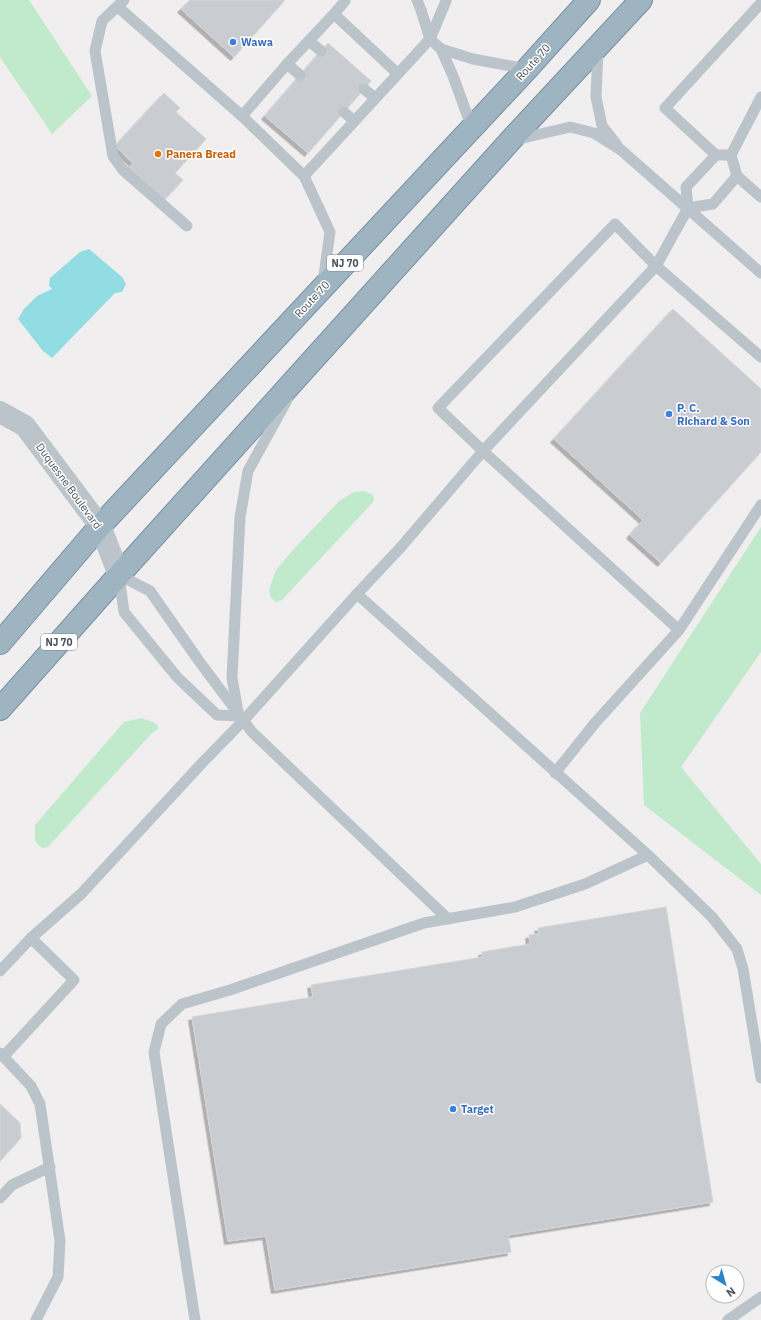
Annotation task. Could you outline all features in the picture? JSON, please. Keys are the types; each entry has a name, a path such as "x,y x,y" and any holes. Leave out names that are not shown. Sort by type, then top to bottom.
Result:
{"highway":[{"name":"Route 70","path":"100,526 527,69 589,0"},
{"name":"NJ 70","path":"0,709 510,141 641,0"},
{"name":"NJ 70","path":"0,643 100,526"}],"street":[{"name":"Duquesne Boulevard","path":"0,412 25,426 100,526 119,575"}],"lane":[{"path":"242,116 287,64 334,14 345,1 344,0"},
{"path":"417,0 430,39 441,50 453,76 472,128"},
{"path":"304,176 397,73 430,39 445,0"},
{"path":"187,226 123,170 113,156 95,50 102,21 121,3 304,176 330,232 322,288"},
{"path":"731,155 716,155 665,108 761,3"},
{"path":"334,14 397,73"},
{"path":"309,41 321,51"},
{"path":"598,47 596,97 602,126 621,150"},
{"path":"441,50 473,59 527,69"},
{"path":"287,64 300,75"},
{"path":"364,88 375,98"},
{"path":"761,97 731,155 737,176 761,197"},
{"path":"344,112 354,121"},
{"path":"510,141 570,127 594,133 621,150 761,273"},
{"path":"0,970 31,938 81,894 203,762 241,718 401,547 483,452 656,266 688,208 686,187 716,155"},
{"path":"688,208 713,204 737,176"},
{"path":"679,630 483,452 438,408 615,224 656,266 761,356"},
{"path":"241,718 232,678 240,517 248,471 262,443 308,365"},
{"path":"555,773 595,723 679,630 761,505"},
{"path":"119,575 124,612 177,677 217,715 241,718"},
{"path":"119,575 150,591 241,718 255,735 448,919"},
{"path":"357,594 648,855 712,917 737,949 744,968 761,1078"},
{"path":"195,1320 154,1052 161,1024 182,1004 230,990 424,923 515,907 585,884 648,855"},
{"path":"31,938 74,980 2,1054 31,1086 40,1104 60,1240 58,1277 36,1320"},
{"path":"0,1198 12,1185 50,1167"},
{"path":"728,1320 761,1296"}],"green space":[{"path":"0,0 29,0 92,96 52,134 0,57"},
{"path":"364,491 373,495 374,501 282,600 276,602 271,598 269,590 276,570 293,550 339,501 354,492"},
{"path":"761,527 761,652 681,767 761,864 761,895 644,805 640,713"},
{"path":"141,718 158,725 157,730 152,733 48,847 42,848 35,841 35,825 124,722"}],"water":[{"path":"89,249 122,277 126,284 122,292 115,293 52,358 43,351 18,319 24,309 37,296 52,289 49,286 50,278 80,252"}],"building":[{"name":"Wawa","path":"190,0 285,0 234,57 181,9"},
{"path":"328,43 371,81 308,153 265,116"},
{"name":"Panera Bread","path":"164,93 180,108 176,112 206,139 175,173 183,180 165,199 129,167 133,163 115,146"},
{"name":"P. C. Richard & Son","path":"673,309 761,389 761,452 661,563 630,535 643,520 554,439"},
{"name":"Target","path":"666,907 713,1202 508,1235 511,1252 275,1290 266,1236 228,1241 192,1017 313,997 311,985 483,957 482,952 530,944 529,935 539,934 538,928"},
{"path":"0,1104 20,1123 21,1138 0,1161"}],"place":[{"name":"Wawa","path":"233,42"},
{"name":"Panera Bread","path":"158,154"},
{"name":"P. C. Richard & Son","path":"669,414"},
{"name":"Target","path":"453,1109"}]}
